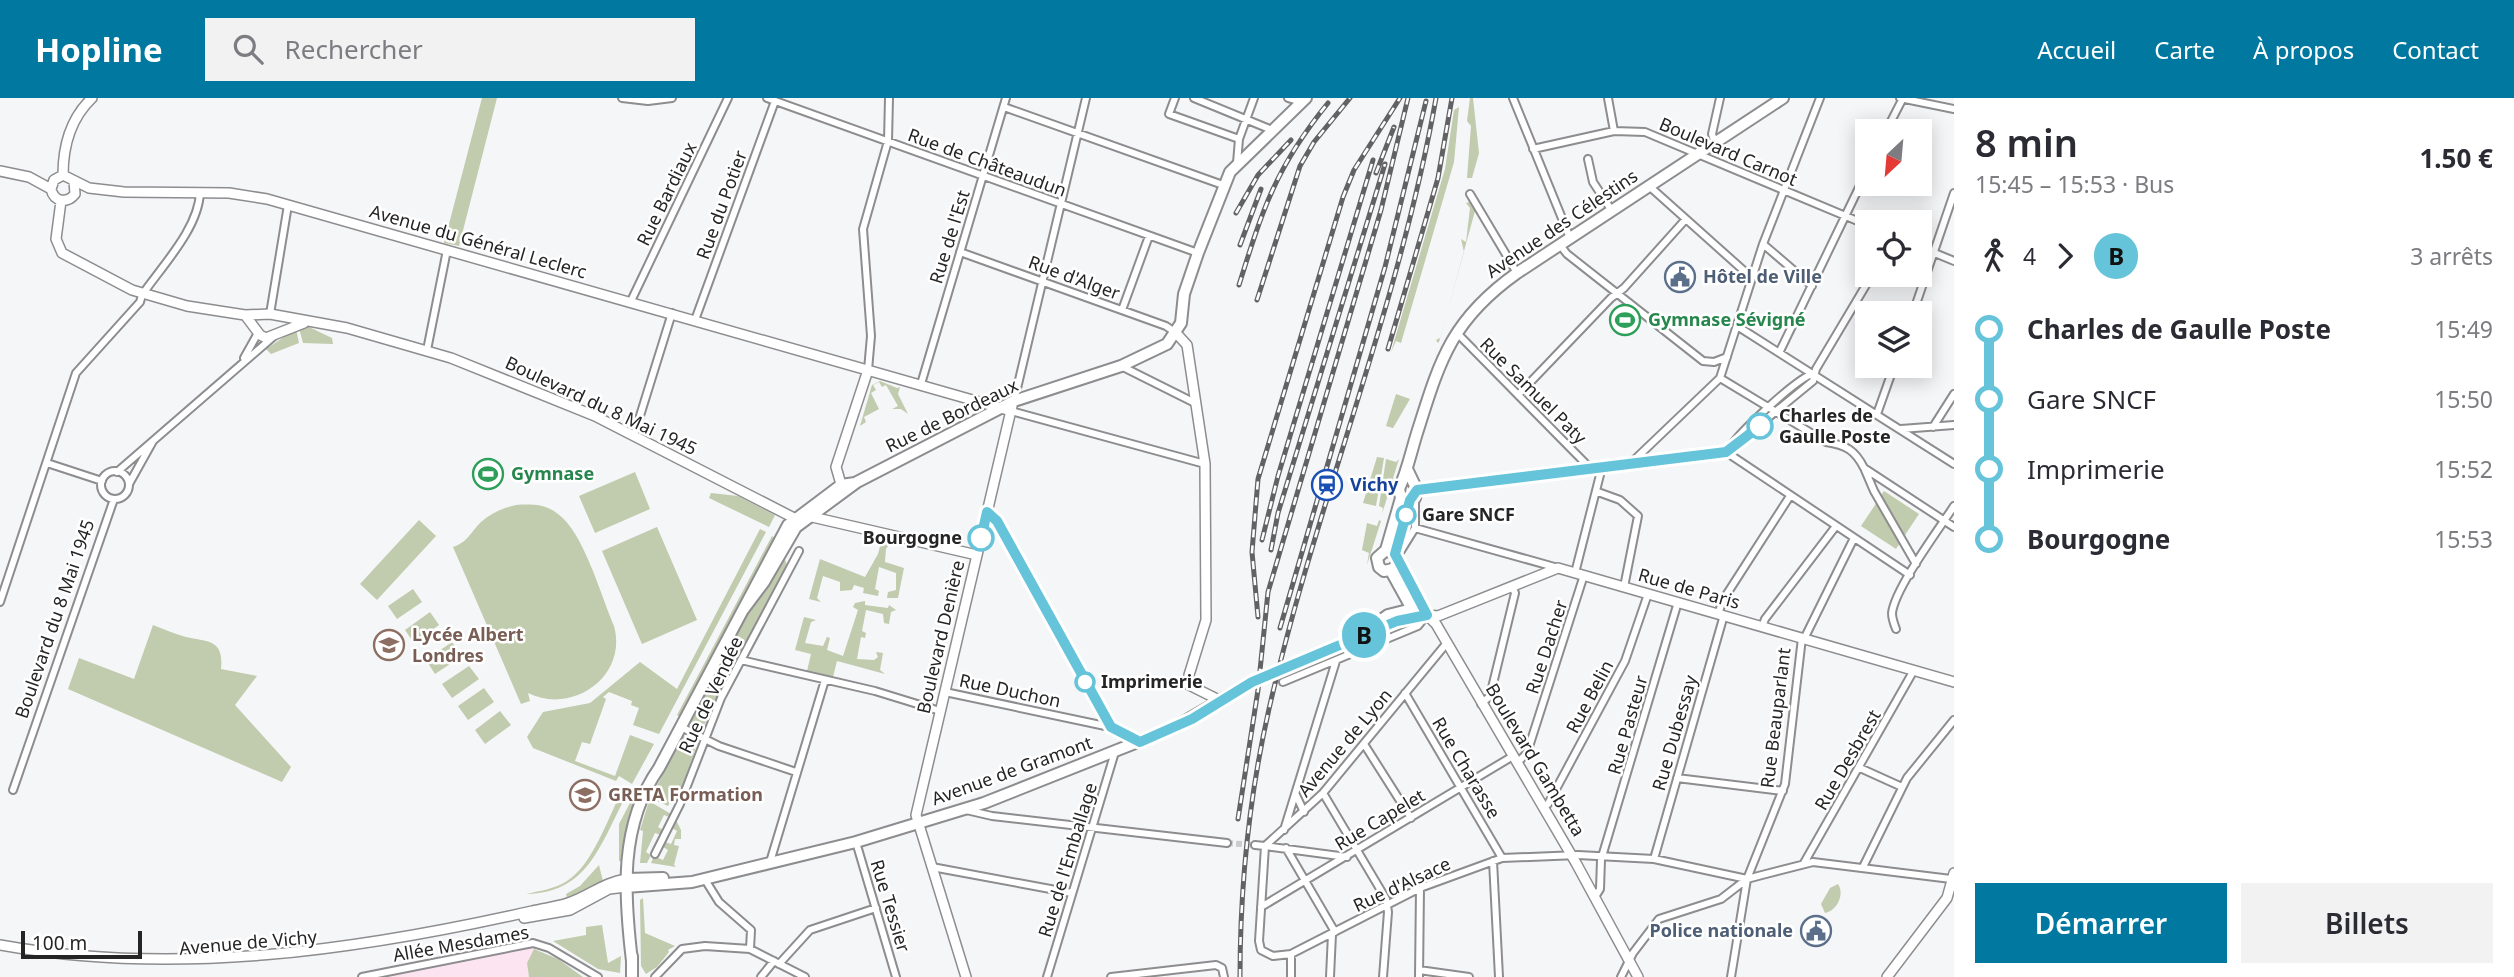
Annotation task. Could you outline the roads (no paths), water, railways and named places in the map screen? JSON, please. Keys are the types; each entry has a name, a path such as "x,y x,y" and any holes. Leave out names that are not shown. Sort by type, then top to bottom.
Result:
{"main road":[{"name":"Avenue des Célestins","path":"1409,492 1406,469 1438,364 1456,332 1486,298 1517,274 1783,98"},
{"path":"1176,333 1198,253 1223,185 1237,163 1303,100"},
{"name":"Rue de Bordeaux","path":"842,489 1008,406 1121,366 1164,346 1176,333"},
{"path":"795,522 810,516 842,489"},
{"path":"632,977 630,883 633,820 643,791 659,768 757,579 795,522 842,489"},
{"path":"1409,492 1393,558 1412,609 1427,615"},
{"name":"Boulevard Gambetta","path":"1393,558 1427,615"},
{"name":"Avenue de Gramont","path":"1356,639 1388,615 1412,609"},
{"name":"Avenue de Gramont","path":"704,878 856,842 984,803 1173,728 1252,682 1397,621 1427,615"},
{"name":"Avenue de Vichy","path":"630,883 704,878"}],"street":[{"path":"62,176 70,131 79,113 92,98"},
{"path":"622,98 648,101 672,98"},
{"name":"Rue Bardiaux","path":"631,301 728,98"},
{"name":"Rue de Châteaudun","path":"767,98 1198,253"},
{"path":"842,489 836,467 868,370 871,336 862,235 866,210 888,141 888,98"},
{"name":"Rue de l'Est","path":"921,384 1006,98"},
{"name":"Boulevard Denière","path":"966,977 919,823 917,808 987,512 1008,406 1042,281 1086,98"},
{"path":"1175,98 1169,114 1239,139"},
{"path":"1194,98 1272,130"},
{"path":"1237,163 1239,139 1254,98"},
{"path":"1288,98 1303,100"},
{"path":"1513,98 1533,149 1567,254 1703,361 1714,362 1727,357"},
{"path":"1608,98 1614,131"},
{"path":"1716,143 1712,134 1720,98"},
{"path":"1629,464 1721,377 1763,244 1820,98"},
{"path":"1892,119 1902,98 1954,109"},
{"name":"Rue du Potier","path":"695,320 775,101"},
{"path":"1004,107 1223,185"},
{"name":"Boulevard Carnot","path":"1533,149 1614,131 1645,132 1855,220"},
{"path":"1588,159 1593,182 1612,211"},
{"path":"0,171 29,177 51,189"},
{"path":"62,176 74,181 76,187 73,197 61,201 53,195 51,189 54,180 62,176"},
{"name":"Avenue du Général Leclerc","path":"74,181 89,188 124,192 247,194 868,370 1008,406"},
{"path":"1650,186 1752,278"},
{"path":"0,602 79,368 121,326 140,302 142,295 186,233 200,201 200,192"},
{"path":"1917,301 1954,193"},
{"path":"1470,194 1517,274"},
{"path":"1780,351 1855,196"},
{"name":"Boulevard du 8 Mai 1945","path":"61,201 56,239 62,253 102,277 142,295 187,306 245,315 270,315 347,328 427,350 539,391 634,435 795,522"},
{"path":"257,330 270,315 288,205"},
{"path":"1518,395 1685,220"},
{"path":"1122,310 1149,236"},
{"path":"1763,244 1812,286"},
{"path":"427,350 447,250"},
{"name":"Rue d'Alger","path":"960,252 1166,326 1176,333"},
{"path":"1934,253 1954,261"},
{"path":"1393,558 1415,528 1409,492 1726,452 1813,381 1814,373 1865,287"},
{"path":"634,435 672,313"},
{"path":"245,315 266,338 275,336 280,324 270,315"},
{"name":"Boulevard du 8 Mai 1945","path":"117,472 243,360 263,348 275,336 306,323"},
{"path":"1737,326 1954,464"},
{"name":"Boulevard du 8 Mai 1945","path":"243,360 257,330"},
{"name":"Rue Samuel Paty","path":"1456,332 1591,469"},
{"path":"1176,333 1186,345 1205,464 1206,620 1189,675 1189,685 1219,700"},
{"path":"1121,366 1195,403"},
{"path":"1726,452 1734,440 1770,407 1806,376 1814,373"},
{"path":"1721,377 1826,442 1843,444 1856,453 1916,565"},
{"path":"1877,414 1890,378"},
{"path":"1933,427 1954,394"},
{"path":"1008,406 1205,464"},
{"path":"1901,429 1954,425"},
{"name":"Boulevard du 8 Mai 1945","path":"129,484 156,436"},
{"path":"1726,452 1910,575"},
{"path":"47,463 102,481"},
{"name":"Rue Dacher","path":"1515,760 1527,754 1580,574 1602,467"},
{"path":"1864,468 1954,527"},
{"path":"117,472 124,474 129,484 126,493 114,499 103,492 102,481 108,474 117,472"},
{"path":"1598,492 1620,500 1638,516 1623,587"},
{"name":"Rue Dubessay","path":"1654,859 1723,600 1790,496"},
{"name":"Boulevard du 8 Mai 1945","path":"13,790 114,499"},
{"path":"1896,629 1893,609 1910,575 1954,506"},
{"path":"987,512 997,521 1111,727"},
{"path":"810,516 977,555"},
{"path":"1762,626 1836,526"},
{"name":"Rue de Paris","path":"1415,528 1954,682"},
{"name":"Rue Beauparlant","path":"1747,879 1783,791 1803,638 1854,538"},
{"name":"Rue de Vendée","path":"655,854 680,804 703,739 799,551"},
{"name":"Avenue de Gramont","path":"1283,682 1418,626 1427,615 1438,616 1558,568"},
{"path":"1481,704 1490,696 1515,593 1512,586"},
{"name":"Rue Belin","path":"1543,807 1548,804 1625,661 1648,594"},
{"name":"Rue Pasteur","path":"1595,897 1600,889 1603,856 1678,602"},
{"name":"Boulevard Gambetta","path":"1427,615 1571,855 1638,977"},
{"name":"Avenue de Lyon","path":"1265,846 1323,793 1446,644"},
{"path":"741,660 875,691 940,711"},
{"path":"1284,831 1336,661"},
{"name":"Rue Desbrest","path":"1804,863 1914,670"},
{"path":"770,862 825,680"},
{"name":"Rue Duchon","path":"945,692 1111,727 1122,733"},
{"name":"Rue Charasse","path":"1405,693 1502,858"},
{"path":"1863,867 1902,787 1954,720"},
{"path":"681,727 703,739 796,772"},
{"path":"1364,744 1411,818"},
{"name":"Rue de l'Emballage","path":"1047,977 1115,752"},
{"name":"Rue Capelet","path":"1261,907 1461,788 1515,760"},
{"path":"1860,768 1902,787"},
{"path":"1677,778 1783,791"},
{"path":"1323,793 1388,905 1383,977"},
{"path":"1296,795 1304,812"},
{"path":"984,803 992,816"},
{"path":"964,809 992,816 1227,843"},
{"name":"Rue Tessier","path":"856,842 896,977"},
{"path":"1255,845 1347,857"},
{"path":"1265,846 1259,941 1261,950 1266,954 1291,954 1291,977"},
{"path":"1286,848 1334,933 1330,977"},
{"name":"Rue d'Alsace","path":"1291,954 1420,888 1502,858 1571,855 1654,859 1747,879"},
{"path":"1493,860 1499,977"},
{"path":"1621,977 1628,960 1658,919 1721,899 1747,879 1804,863 1953,877 1947,898 1887,977"},
{"path":"932,867 1072,893"},
{"path":"704,878 719,902 751,930 750,949"},
{"path":"1731,977 1747,879"},
{"name":"Avenue de Vichy","path":"0,944 84,961 129,966 236,964 381,945 569,903 609,882 630,883"},
{"path":"1420,888 1419,974 1469,977"},
{"path":"761,977 810,930 876,908"},
{"name":"Allée Mesdames","path":"362,977 533,943 549,947 598,977"},
{"path":"655,977 688,947 733,946 750,949 805,977"},
{"path":"1111,977 1158,974 1209,965 1222,968 1224,977"}],"tunnel":[{"path":"1227,843 1255,845"}],"railway":[{"path":"1257,300 1300,166 1314,142 1350,98"},
{"path":"1258,617 1252,552 1258,479 1343,197 1354,170 1400,98"},
{"path":"1238,819 1258,690 1268,592 1381,210 1408,98"},
{"path":"1240,977 1247,843 1256,775 1269,709 1288,632 1401,253 1436,98"},
{"path":"1388,349 1438,178 1452,98"},
{"path":"1280,628 1385,267 1426,101"},
{"path":"1239,285 1264,210 1283,168 1328,103"},
{"path":"1376,173 1394,127"},
{"path":"1236,213 1258,175 1291,140"},
{"path":"1262,540 1278,476 1373,160"},
{"path":"1271,550 1278,513 1385,164"},
{"path":"1240,245 1261,189"}],"place":[{"name":"Hôtel de Ville","path":"1680,277"},
{"name":"Gymnase Sévigné","path":"1625,320"},
{"name":"Charles de Gaulle Poste","path":"1760,426"},
{"name":"Gymnase","path":"488,474"},
{"name":"Vichy","path":"1327,485"},
{"name":"Gare SNCF","path":"1406,515"},
{"name":"Bourgogne","path":"981,538"},
{"name":"Lycée Albert Londres","path":"389,645"},
{"name":"Imprimerie","path":"1085,682"},
{"name":"GRETA Formation","path":"585,795"},
{"name":"Police nationale","path":"1816,931"}]}
